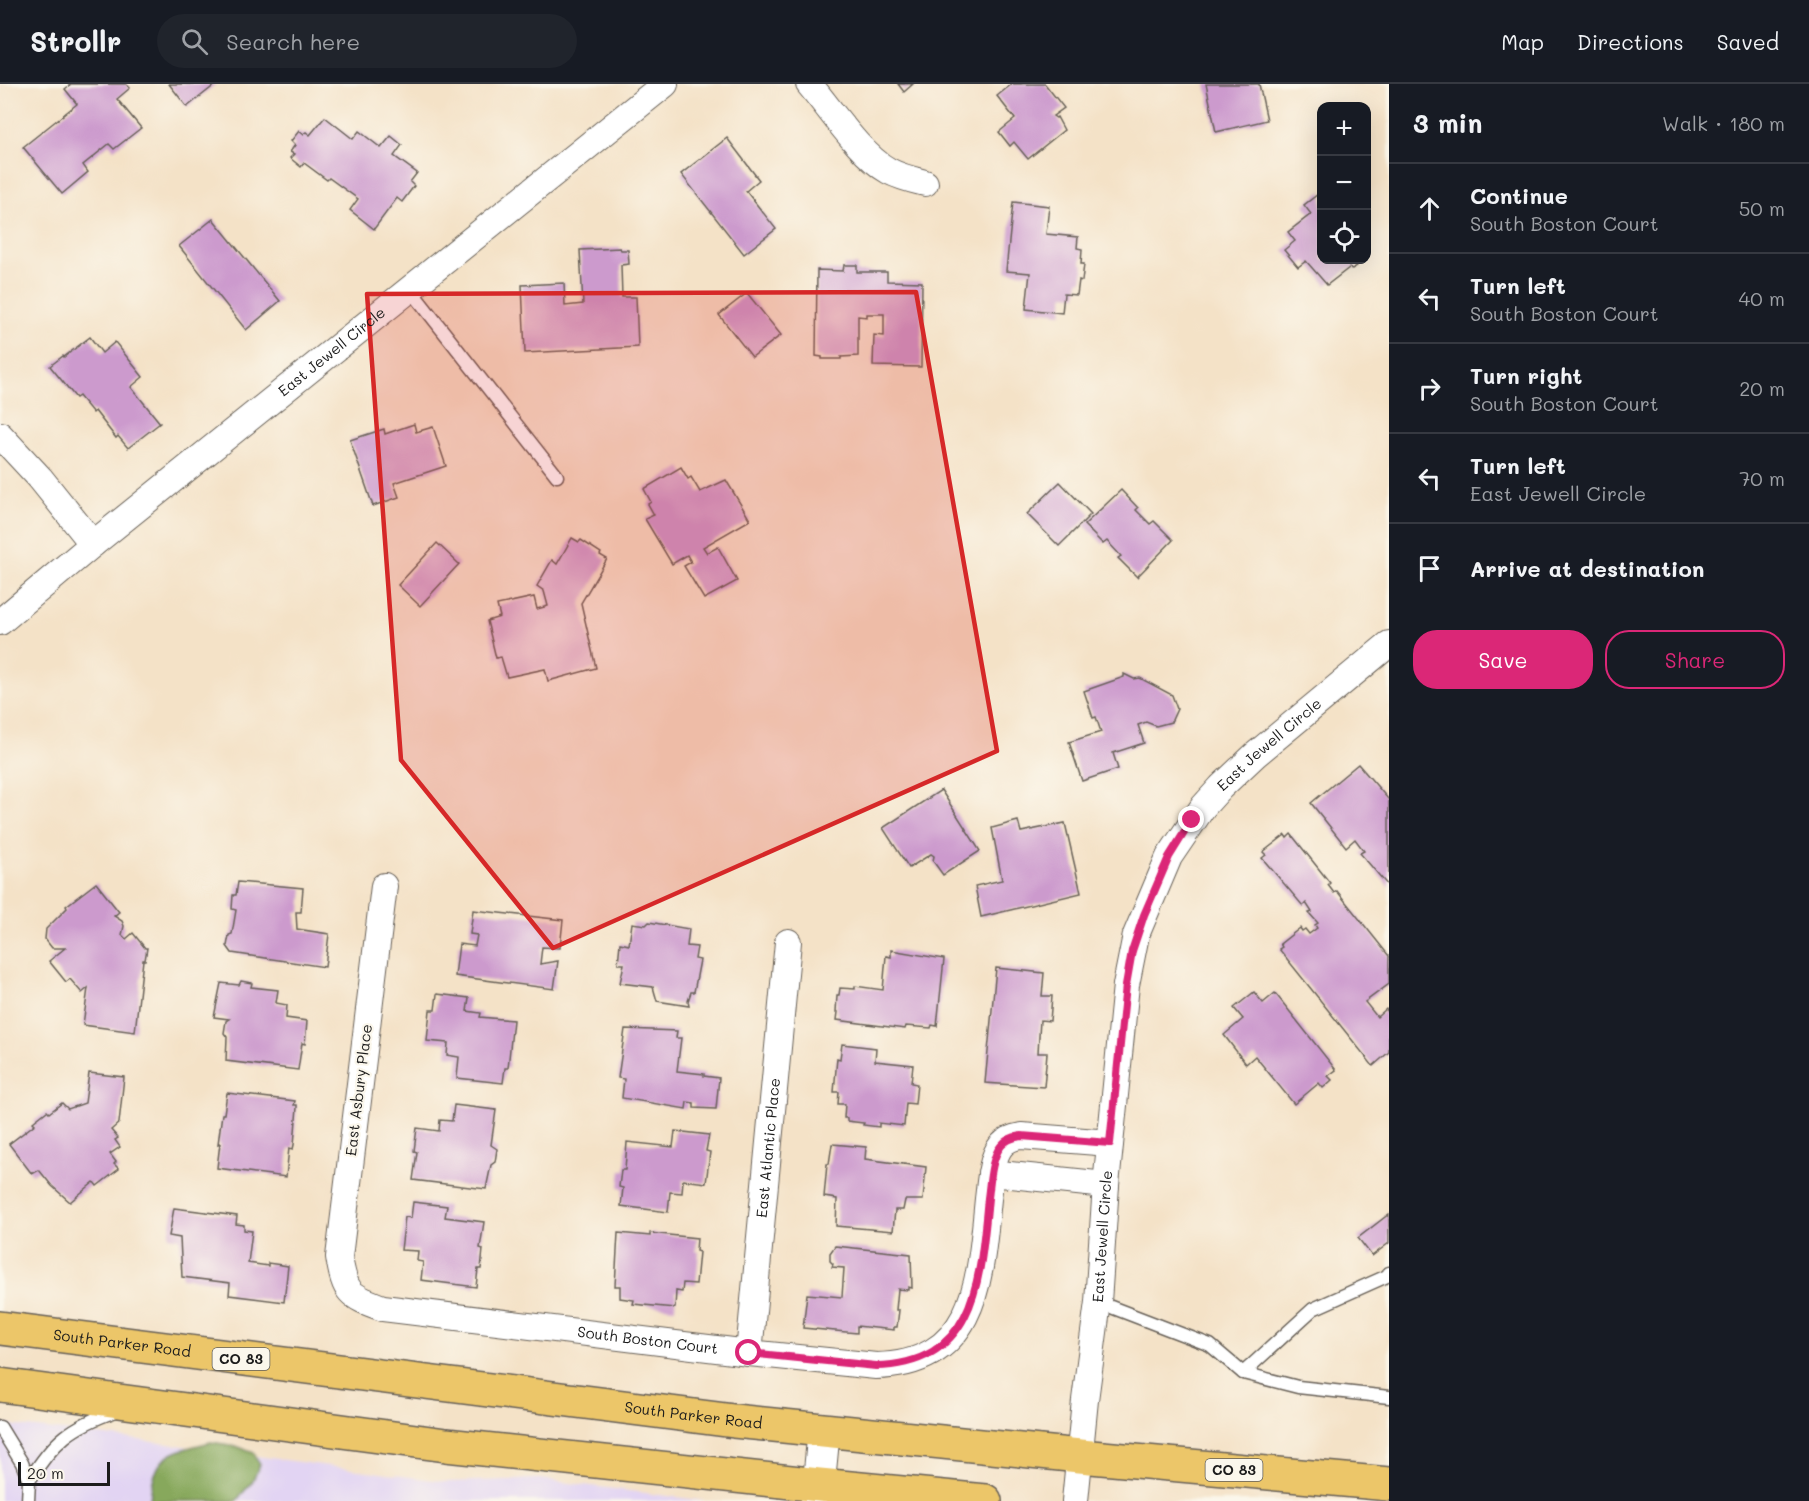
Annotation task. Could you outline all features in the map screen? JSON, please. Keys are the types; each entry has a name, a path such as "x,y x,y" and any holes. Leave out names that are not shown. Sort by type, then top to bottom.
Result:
{"main road":[{"name":"South Parker Road","path":"0,1328 505,1393 824,1430 1389,1484"},
{"path":"0,1385 818,1493 985,1501"}],"street":[{"name":"East Jewell Circle","path":"0,622 93,544 665,84"},
{"path":"809,84 876,161 896,175 925,183"},
{"path":"0,435 40,478 93,544"},
{"name":"East Jewell Circle","path":"1075,1501 1098,1302 1106,1185 1126,985 1136,935 1169,857 1198,813 1229,779 1276,736 1389,644"},
{"name":"East Asbury Place","path":"349,1292 342,1277 339,1257 384,886"},
{"name":"East Atlantic Place","path":"749,1353 788,942"},
{"name":"South Boston Court","path":"349,1292 362,1301 383,1308 749,1353 891,1366 921,1358 940,1347 956,1331 965,1316 976,1289 982,1258 991,1173 1001,1146 1014,1137 1034,1136 1110,1143"},
{"path":"991,1173 1106,1185"},
{"path":"818,1493 824,1430"}],"lane":[{"path":"410,289 557,477"},
{"path":"1243,1373 1313,1308 1387,1276 1389,1273"},
{"path":"1098,1302 1210,1346 1243,1373 1298,1387 1389,1397"},
{"path":"28,1481 47,1454 73,1430 115,1411 148,1404"},
{"path":"0,1426 15,1450 28,1481 28,1501"}],"highlighted area":[{"path":"916,292 997,751 553,948 401,760 367,294"}],"shaded area":[{"path":"0,1424 124,1438 446,1482 539,1479 705,1501 0,1501"}],"green space":[{"path":"211,1442 236,1446 254,1453 260,1465 252,1482 236,1501 150,1501 155,1473 166,1458 185,1449"}],"building":[{"path":"71,84 126,84 130,88 117,99 141,128 114,149 109,144 83,165 88,172 62,194 23,147 77,104 65,89"},
{"path":"169,84 216,84 187,107"},
{"path":"898,84 913,84 904,92"},
{"path":"1012,84 1045,84 1064,108 1053,116 1057,117 1064,130 1028,159 1014,142 1010,146 999,132 1015,119 997,96"},
{"path":"1206,84 1259,84 1267,120 1216,132"},
{"path":"325,117 353,139 359,131 381,148 391,136 402,145 394,156 417,173 410,182 414,186 402,202 397,198 374,229 350,210 358,199 329,178 327,180 304,163 301,167 290,158 294,154 290,152 295,145 291,141 299,131 310,135"},
{"path":"727,138 759,180 746,191 776,229 744,254 681,174"},
{"path":"1317,195 1317,264 1356,264 1357,266 1349,268 1327,285 1306,261 1298,267 1284,250 1295,241 1288,232 1311,214 1304,205"},
{"path":"1013,202 1049,206 1046,234 1078,237 1077,248 1082,249 1081,264 1084,264 1082,281 1079,280 1077,295 1064,294 1062,313 1026,309 1030,273 1006,271"},
{"path":"213,219 280,301 246,330 179,246"},
{"path":"620,248 628,250 629,264 621,265 622,297 636,297 638,347 525,353 522,285 564,283 565,306 583,304 580,250"},
{"path":"844,265 857,265 857,272 887,272 887,281 922,282 921,367 873,366 874,335 884,336 884,314 858,316 858,356 822,359 816,356 817,270 843,271"},
{"path":"747,293 781,335 752,357 719,315"},
{"path":"90,337 102,353 115,342 143,377 131,387 160,423 128,448 118,436 116,438 95,411 93,413 79,396 76,398 50,366"},
{"path":"414,424 416,432 433,427 446,466 394,483 399,497 373,506 350,440 384,429 385,434"},
{"path":"681,467 688,479 691,477 700,492 726,480 750,520 703,547 707,553 718,547 737,581 704,599 684,566 691,562 687,555 672,564 645,519 654,515 648,504 651,502 644,489"},
{"path":"1060,482 1091,514 1059,546 1027,514"},
{"path":"1121,490 1150,524 1154,521 1173,540 1137,577 1118,558 1121,556 1107,541 1103,544 1084,525"},
{"path":"572,538 579,542 581,540 607,559 581,603 596,668 548,681 545,669 507,677 501,657 496,658 487,621 500,617 497,605 534,597 537,609 548,606 544,591 537,586 552,560 557,564"},
{"path":"437,543 459,564 420,606 398,585"},
{"path":"1124,674 1134,679 1140,678 1172,695 1177,709 1171,722 1156,726 1146,722 1138,725 1144,743 1113,753 1118,769 1082,781 1069,742 1101,732 1096,717 1093,718 1084,691 1124,677"},
{"path":"1358,764 1389,800 1389,887 1360,853 1364,851 1355,839 1346,847 1311,803"},
{"path":"941,790 980,851 943,875 931,854 909,868 883,828"},
{"path":"1018,821 1021,832 1065,823 1081,893 981,917 975,886 1002,880 992,828"},
{"path":"1291,834 1330,883 1328,885 1334,893 1337,891 1389,956 1389,984 1365,1002 1377,1017 1386,1009 1389,1013 1389,1052 1373,1066 1279,949 1282,947 1280,944 1300,928 1302,931 1305,929 1309,934 1317,928 1315,925 1318,923 1309,913 1312,912 1306,903 1303,906 1262,858 1266,855 1263,852 1285,835 1287,838"},
{"path":"238,882 303,888 301,912 296,912 297,929 329,934 325,967 232,953 227,946 229,935 232,934 236,910 232,909 233,895 236,895"},
{"path":"96,883 119,912 114,916 122,921 124,926 122,935 126,939 133,933 147,948 145,960 143,960 135,1032 83,1025 88,988 82,993 70,979 66,982 49,961 65,948 52,948 45,939 46,929 67,908 66,906"},
{"path":"473,910 563,920 560,948 542,947 540,964 558,961 554,989 455,976 459,944 475,946 477,935 470,934"},
{"path":"649,922 689,929 687,946 697,947 695,959 700,960 694,992 691,992 688,1001 689,1006 657,1001 653,987 620,983 624,964 618,964 620,943 629,945 632,923 646,925"},
{"path":"891,950 944,959 937,1026 932,1025 931,1028 906,1026 905,1029 837,1020 837,995 839,995 840,988 855,989 855,986 883,990 886,956 891,957"},
{"path":"996,968 1044,973 1042,996 1052,996 1050,1021 1040,1020 1038,1053 1047,1053 1044,1087 985,1083"},
{"path":"241,981 252,983 251,987 278,990 276,1003 287,1005 286,1018 307,1021 305,1044 302,1043 298,1070 226,1061 227,1037 224,1033 226,1021 229,1019 214,1017 221,983 239,985"},
{"path":"1254,992 1263,1003 1275,993 1336,1070 1328,1076 1332,1080 1323,1088 1319,1083 1294,1104 1255,1056 1246,1064 1224,1035 1243,1019 1234,1008"},
{"path":"437,994 469,998 467,1011 481,1013 480,1017 513,1020 508,1068 505,1068 503,1083 457,1078 459,1057 447,1055 448,1043 427,1041 430,1010 435,1010"},
{"path":"625,1029 677,1031 676,1038 681,1038 677,1071 719,1078 716,1109 694,1108 694,1103 687,1102 686,1109 622,1098 624,1079 618,1078"},
{"path":"842,1044 876,1048 875,1061 913,1065 911,1083 917,1084 915,1104 906,1103 904,1126 879,1123 879,1127 863,1125 864,1123 847,1121 847,1118 844,1118 845,1104 838,1104 839,1092 834,1092 837,1058 840,1059"},
{"path":"89,1073 124,1077 119,1123 111,1130 118,1138 115,1140 120,1147 110,1154 119,1169 97,1186 94,1182 70,1202 39,1170 32,1174 9,1144 35,1124 33,1122 47,1111 49,1113 62,1103 68,1109 85,1103"},
{"path":"227,1093 295,1101 294,1105 297,1107 294,1145 293,1149 289,1148 286,1177 217,1168 222,1114 224,1114"},
{"path":"454,1105 496,1110 491,1145 497,1149 486,1189 413,1180 417,1152 414,1151 417,1128 439,1131 440,1120 452,1121"},
{"path":"675,1131 709,1135 706,1151 710,1152 706,1183 683,1180 682,1193 670,1192 668,1212 621,1206 623,1188 619,1187 621,1170 625,1170 627,1142 673,1147"},
{"path":"832,1144 866,1147 865,1159 926,1167 923,1200 905,1200 903,1210 895,1210 893,1231 836,1226 837,1199 824,1197 827,1164 829,1164"},
{"path":"413,1202 447,1206 445,1217 484,1222 480,1248 483,1249 481,1269 478,1269 476,1287 421,1280 423,1262 417,1261 418,1251 401,1250 405,1217 411,1218"},
{"path":"174,1208 237,1216 236,1224 244,1225 244,1230 252,1231 248,1263 288,1266 284,1302 229,1295 230,1283 182,1277 180,1238 169,1236"},
{"path":"1389,1214 1389,1243 1372,1256 1358,1238"},
{"path":"618,1233 650,1236 650,1233 697,1238 696,1251 699,1252 696,1284 683,1283 682,1292 676,1291 675,1308 633,1304 634,1300 620,1298 620,1286 615,1286"},
{"path":"835,1246 911,1254 912,1288 898,1289 896,1310 899,1310 897,1327 894,1327 894,1330 857,1326 857,1333 803,1328 807,1294 842,1297 844,1268 832,1267 833,1264 830,1261 830,1253"}],"route":[{"path":"749,1353 891,1366 931,1353 956,1331 965,1316 980,1273 991,1173 1001,1146 1008,1140 1021,1136 1110,1143 1126,985 1136,935 1169,857 1192,820"}]}
